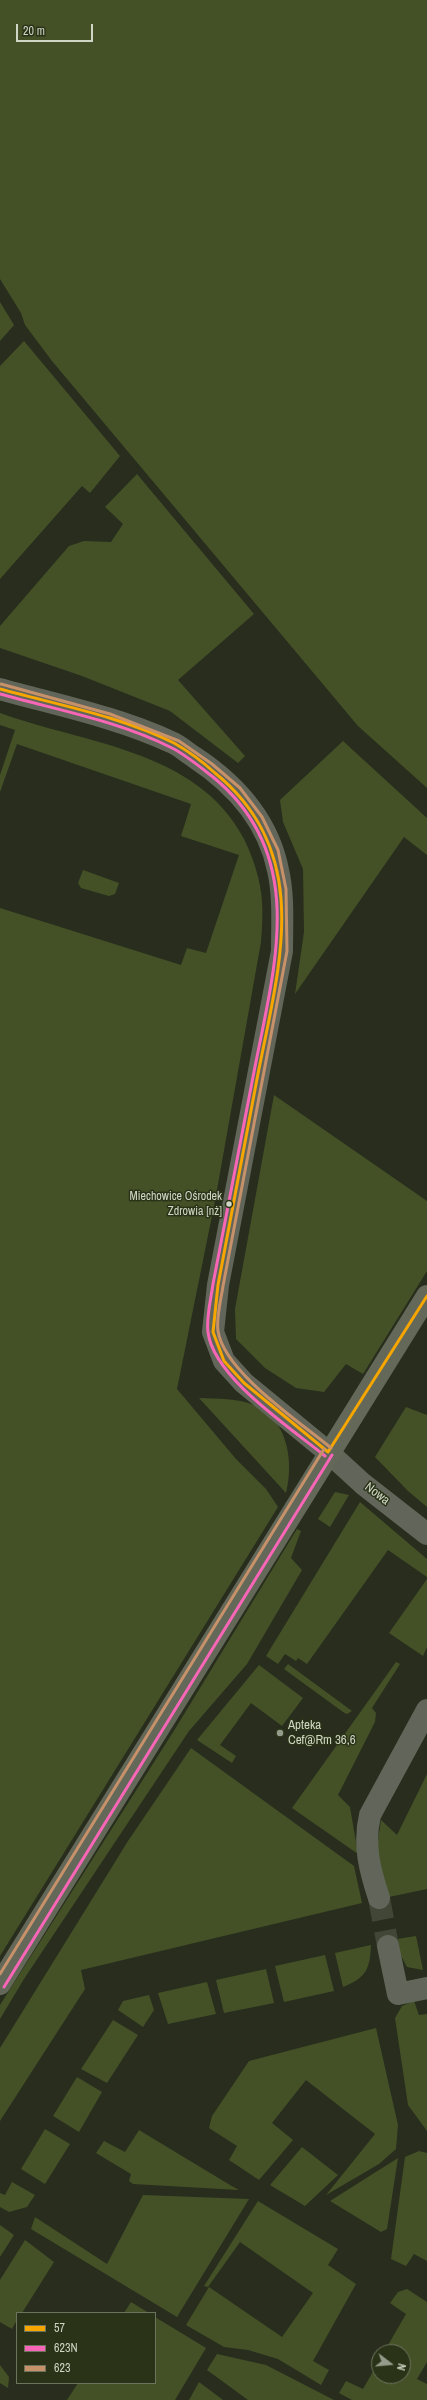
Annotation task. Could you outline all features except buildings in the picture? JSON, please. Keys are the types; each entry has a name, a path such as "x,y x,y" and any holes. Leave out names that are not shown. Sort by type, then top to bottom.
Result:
{"street":[{"name":"Nowa","path":"0,689 129,726 172,742 208,766 234,789 258,817 268,838 278,870 282,907 282,951 218,1285 214,1332 224,1362 244,1383 328,1452 363,1484 427,1534"},
{"path":"0,1984 328,1452 427,1296"},
{"path":"379,1898 370,1869 366,1833 370,1816 427,1710"},
{"path":"388,1946 398,1994 427,1988"}],"green space":[{"path":"0,0 427,0 427,788 358,726 52,361 25,325 21,313 0,279"},
{"path":"0,302 14,325 0,341"},
{"path":"24,341 120,456 90,493 82,486 0,579 0,366"},
{"path":"137,474 254,614 178,680 245,756 238,763 170,711 82,676 0,648 0,626 69,546 84,541 111,542 123,524 105,507"},
{"path":"0,713 136,754 168,768 198,786 223,809 244,839 253,861 261,894 261,942 215,1201 177,1389 236,1459 266,1489 278,1507 0,1956 0,908 181,965 187,948 206,953 239,855 181,836 191,804 17,744 0,792 0,775 15,730 0,725"},
{"path":"343,741 427,818 427,855 404,837 295,994 304,932 303,869 283,822 280,800"},
{"path":"83,870 119,883 115,894 109,896 81,888 78,883"},
{"path":"274,1095 427,1201 427,1271 363,1374 346,1364 324,1392 296,1388 265,1368 236,1339 235,1309"},
{"path":"199,1398 241,1401 254,1405 274,1420 286,1443 288,1455 289,1468 286,1493"},
{"path":"406,1407 427,1415 427,1507 408,1491 375,1457"},
{"path":"335,1492 349,1495 330,1527 318,1519"},
{"path":"360,1502 427,1559 427,1577 388,1550 307,1664 298,1658 296,1661 285,1654 278,1664 266,1656"},
{"path":"297,1529 301,1531 291,1558 302,1570 247,1664 189,1731 24,1979 0,2019 0,2005 175,1729"},
{"path":"427,1579 427,1647 423,1656 389,1633"},
{"path":"396,1662 400,1664 372,1708 376,1713 375,1722 338,1795 350,1807 358,1854 292,1808"},
{"path":"288,1664 352,1711 347,1714 343,1712 284,1669"},
{"path":"259,1665 303,1698 282,1726 251,1703 220,1745 236,1756 232,1763 197,1740"},
{"path":"191,1748 354,1866 362,1903 81,1970 85,1989 0,2121 0,2048 128,1841"},
{"path":"427,1774 427,1889 389,1897 376,1854 381,1820 397,1835"},
{"path":"416,1936 423,1970 407,1967 400,1954 397,1939"},
{"path":"371,1945 368,1966 365,1972 357,1980 343,1987 335,1953"},
{"path":"325,1955 334,1991 284,2002 275,1966"},
{"path":"266,1969 274,2003 224,2013 216,1980"},
{"path":"207,1982 216,2014 168,2024 158,1993"},
{"path":"149,1995 154,2010 143,2027 118,2010 123,2001"},
{"path":"414,2001 419,2015 427,2014 427,2131 408,2105 395,2018 402,2006"},
{"path":"113,2020 138,2035 107,2083 81,2069"},
{"path":"376,2028 398,2125 396,2149 379,2164 326,2195 375,2134 306,2080 272,2123 293,2140 259,2180 229,2160 237,2146 209,2128 212,2116 249,2061"},
{"path":"77,2077 102,2092 79,2132 53,2116"},
{"path":"45,2129 70,2144 45,2184 21,2169"},
{"path":"139,2130 239,2190 133,2184 129,2181 131,2174 96,2153 104,2141 125,2152"},
{"path":"302,2147 338,2175 305,2206 270,2185"},
{"path":"419,2151 427,2153 427,2261 414,2254 406,2266 391,2259 405,2157"},
{"path":"398,2158 387,2229 381,2232 330,2201"},
{"path":"12,2182 35,2195 27,2207 9,2212 0,2207 0,2193 5,2195"},
{"path":"143,2195 249,2199 177,2317 31,2229 35,2217 107,2264"},
{"path":"258,2201 338,2249 328,2265 356,2284 313,2361 329,2370 321,2385 278,2359 248,2350 224,2347 186,2325 209,2287 282,2337 313,2293 240,2242 208,2287 204,2286"},
{"path":"0,2225 14,2235 0,2257"},
{"path":"25,2240 54,2262 23,2312 16,2312 16,2322 12,2329 0,2322 0,2280"},
{"path":"407,2289 427,2302 427,2362 417,2379 427,2384 427,2400 352,2400 339,2393 346,2381 363,2389 371,2375 371,2384 411,2384 411,2344 389,2344 406,2314 390,2303 398,2292"},
{"path":"131,2302 147,2312 125,2312"},
{"path":"156,2318 206,2348 175,2400 67,2400 77,2384 156,2384"},
{"path":"217,2354 266,2365 334,2400 248,2400 207,2370"},
{"path":"0,2365 9,2377 8,2388 0,2383"},
{"path":"199,2382 223,2400 189,2400"}],"tunnel":[{"path":"379,1898 388,1946"}],"transit line":[{"name":"623","path":"1,684 110,714 179,741 212,764 240,788 262,817 278,850 286,889 287,951 223,1286 218,1315 218,1331 223,1347 248,1379 283,1410 331,1448"},
{"name":"57","path":"0,689 111,718 132,725 174,743 190,753 215,773 247,805 267,840 278,877 282,916 280,956 274,997 218,1285 213,1332 224,1361 244,1383 328,1452"},
{"name":"623N","path":"0,694 131,730 177,751 193,761 213,777 244,809 263,843 274,879 277,917 275,957 269,997 213,1284 208,1315 208,1332 213,1349 238,1384 274,1416 325,1456"},
{"name":"57","path":"328,1452 427,1296"},
{"name":"623","path":"0,1974 324,1449"},
{"name":"623N","path":"4,1987 332,1455"}],"place":[{"name":"Miechowice Ośrodek Zdrowia [nż]","path":"229,1204"},
{"name":"Apteka Cef@Rm 36,6","path":"280,1733"}]}
